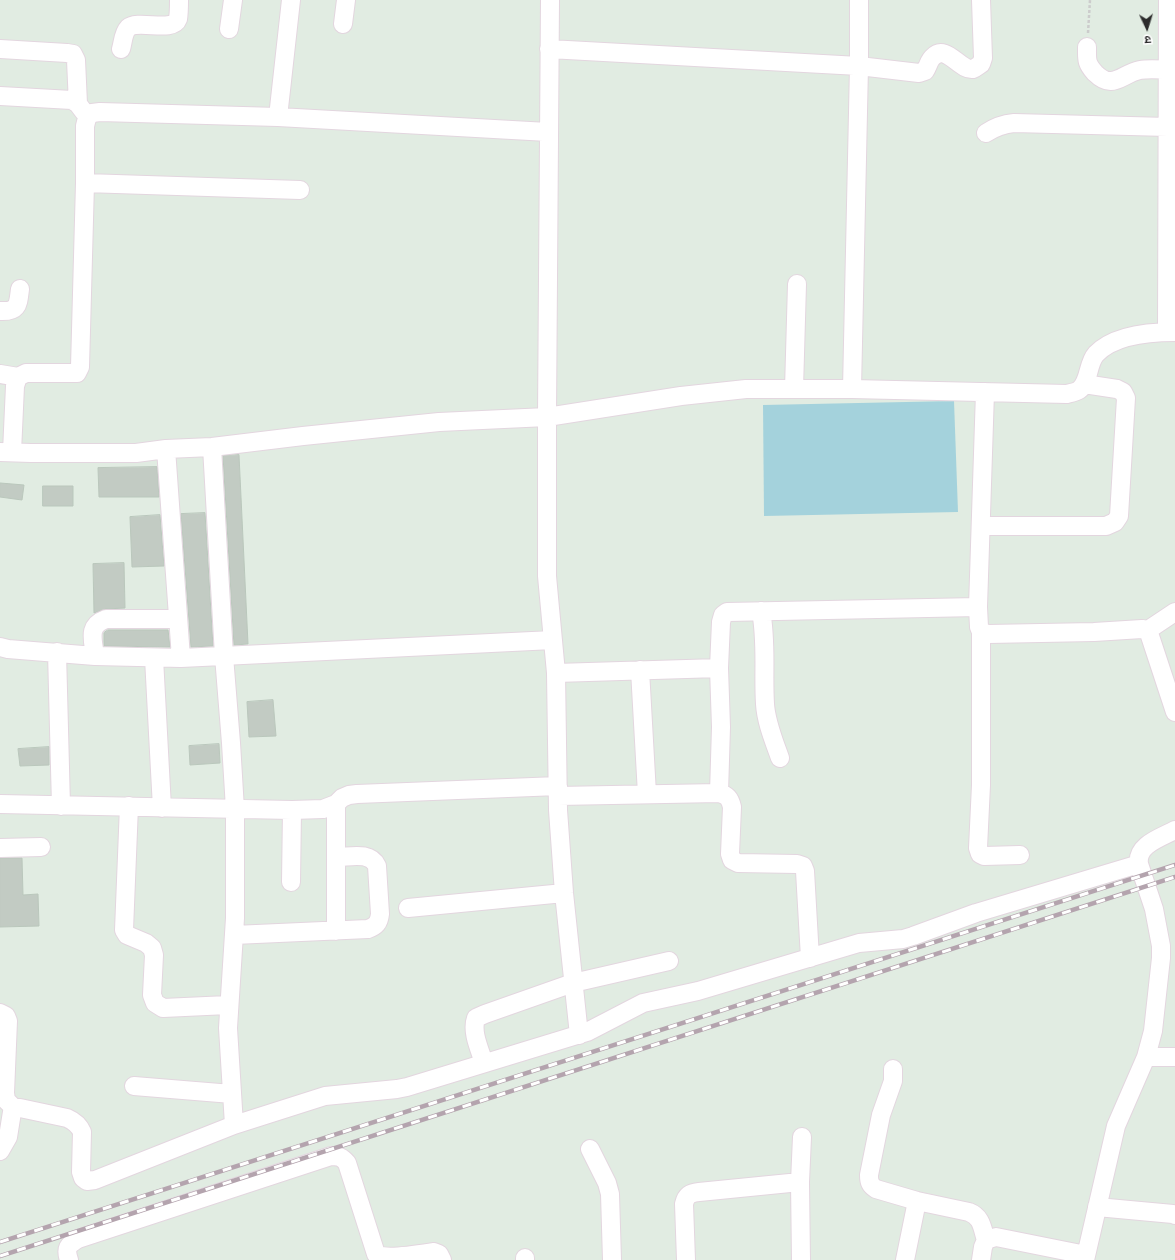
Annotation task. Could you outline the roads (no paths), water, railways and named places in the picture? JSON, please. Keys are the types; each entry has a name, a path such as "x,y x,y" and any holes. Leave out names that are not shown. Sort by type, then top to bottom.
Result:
{"street":[{"path":"121,49 124,34 128,28 135,25 174,24 178,20 180,0"},
{"path":"229,29 233,0"},
{"path":"278,117 291,0"},
{"path":"343,24 346,0"},
{"path":"550,0 548,132 547,576 556,673 558,791 564,893 579,1035"},
{"path":"852,389 859,0"},
{"path":"549,49 859,66 919,73 925,71 932,58 936,55 942,54 948,55 967,68 973,68 981,64 983,58 981,0"},
{"path":"18,377 15,386 6,452 31,454 136,453 166,449 212,448 303,436 439,422 547,417 681,396 746,389 794,388 1067,394 1078,391 1084,384 1090,363 1096,354 1111,343 1122,338 1171,332 1168,127 1171,70 1168,0"},
{"path":"1087,47 1088,66 1100,78 1106,81 1114,81 1133,72 1142,70 1171,70"},
{"path":"0,48 73,54 76,60 85,135 80,367 77,373 26,373 18,377 0,374"},
{"path":"0,96 72,100 83,111 92,113 278,117 548,132"},
{"path":"986,133 996,127 1006,124 1168,127"},
{"path":"85,183 300,190"},
{"path":"794,388 797,284"},
{"path":"0,311 13,310 17,306 20,288"},
{"path":"981,526 1106,526 1115,522 1119,516 1126,398 1123,392 1117,388 1084,384"},
{"path":"985,392 978,607 979,627 982,632 981,785 978,848 980,854 984,856 1020,855"},
{"path":"212,448 224,656 235,809 236,900 228,1005 234,1125"},
{"path":"166,449 180,658"},
{"path":"719,793 721,727 718,668 721,622 723,615 727,612 978,607"},
{"path":"762,611 765,640 765,704 767,716 780,758"},
{"path":"982,632 988,634 1148,630 1175,612"},
{"path":"95,656 93,634 94,627 98,622 106,619 178,619"},
{"path":"1148,630 1175,712"},
{"path":"0,647 8,649 95,656 180,658 553,640"},
{"path":"57,652 61,806"},
{"path":"154,658 162,808"},
{"path":"556,673 718,668"},
{"path":"640,670 647,794"},
{"path":"0,804 292,810 323,809 336,804 342,798 357,794 558,791 647,794 719,793 726,795 730,800 732,807 730,854 732,860 738,863 797,864 803,866 805,872 810,958"},
{"path":"336,804 336,931"},
{"path":"130,806 124,930 127,935 146,943 152,948 154,955 152,995 155,1003 162,1008 228,1005"},
{"path":"291,882 292,810"},
{"path":"986,1240 996,1237 1085,1257 1116,1126 1146,1057 1153,1031 1161,946 1154,910 1138,857 1143,848 1175,830"},
{"path":"0,848 41,848"},
{"path":"234,936 368,929 376,926 379,921 380,914 377,866 374,860 370,857 364,856 337,857"},
{"path":"0,1013 6,1016 8,1021 6,1100 14,1108 67,1118 74,1121 80,1127 82,1132 81,1172 83,1178 88,1181 95,1180 234,1125 325,1096 397,1089 579,1035 596,1029 643,1003 698,991 859,943 903,939 976,913 1139,864"},
{"path":"408,908 564,893"},
{"path":"484,1063 475,1032 474,1024 476,1018 573,983 669,961"},
{"path":"1146,1057 1175,1057"},
{"path":"893,1069 893,1081 881,1115 869,1181 871,1186 876,1189 917,1201 969,1212 976,1215 980,1220 986,1240 983,1247 981,1260"},
{"path":"134,1086 232,1094"},
{"path":"0,1151 8,1137 14,1108"},
{"path":"802,1137 800,1182 802,1260"},
{"path":"590,1149 607,1183 610,1194 612,1260"},
{"path":"69,1260 67,1252 69,1245 78,1239 331,1156 338,1156 344,1159 347,1163 376,1254 380,1258 390,1259 434,1252 439,1254 442,1260"},
{"path":"686,1260 684,1204 686,1196 699,1192 800,1182"},
{"path":"905,1260 917,1201"},
{"path":"1097,1207 1175,1215"}],"railway":[{"path":"0,1242 1175,865"},
{"path":"0,1256 1175,877"}]}
